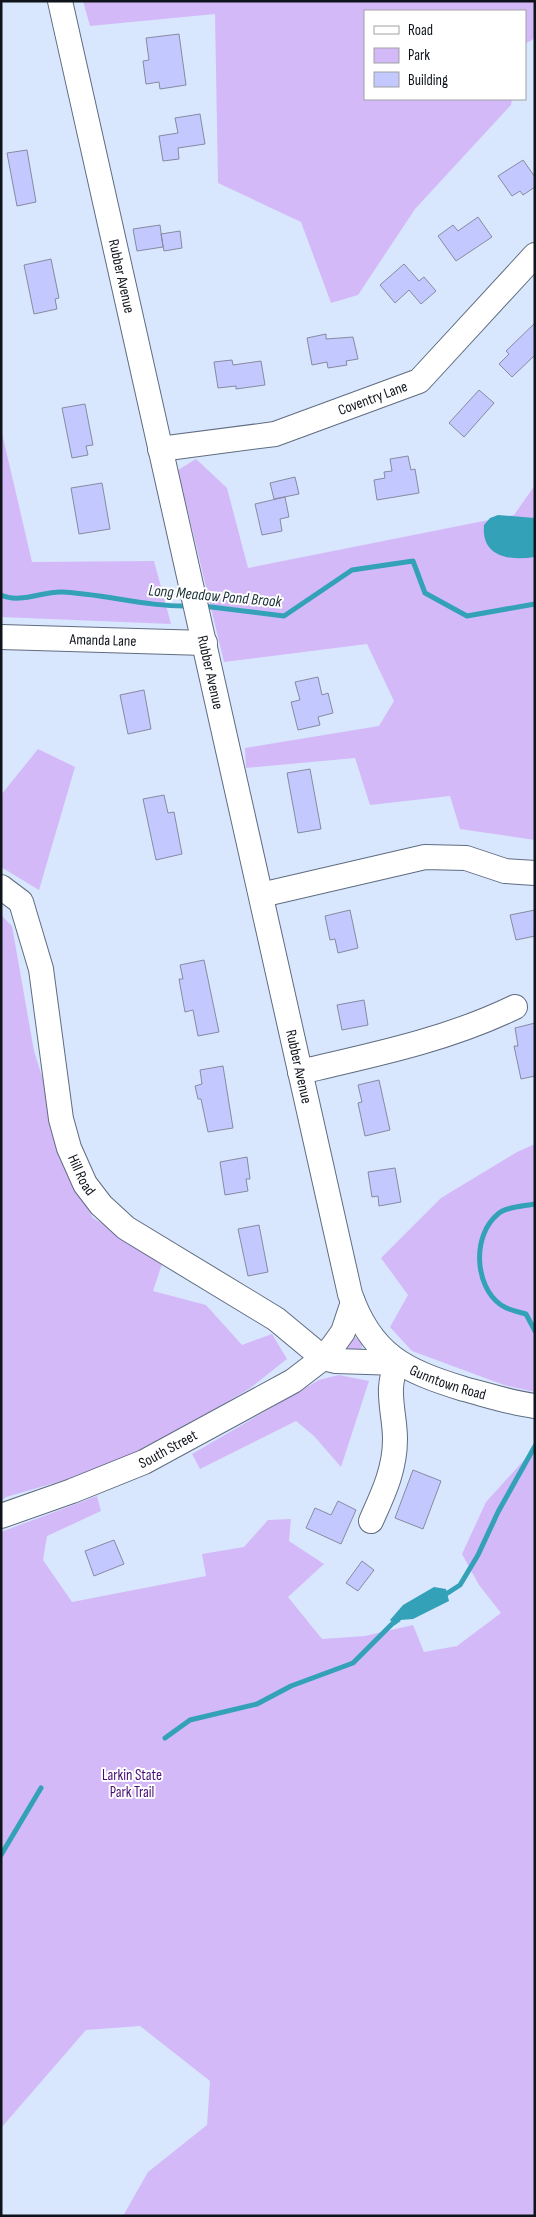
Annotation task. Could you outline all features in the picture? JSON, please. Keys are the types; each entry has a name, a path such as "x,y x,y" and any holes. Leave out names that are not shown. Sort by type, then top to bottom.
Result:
{"street":[{"name":"Rubber Avenue","path":"60,1 160,449 194,589 300,1072 353,1302 371,1338"},
{"name":"Coventry Lane","path":"160,449 275,434 419,381 535,255"},
{"name":"Amanda Lane","path":"1,637 205,643"},
{"path":"261,895 426,857 466,858 505,871 535,873"},
{"name":"Hill Road","path":"1,887 21,902 38,961 61,1119 69,1148 85,1184 101,1205 126,1228 252,1303 323,1358"},
{"path":"300,1072 447,1035 488,1020 515,1007"},
{"name":"South Street","path":"1,1516 72,1492 144,1462 292,1381 323,1358 343,1332 353,1302"},
{"name":"Gunntown Road","path":"371,1338 398,1363 455,1386 535,1406"},
{"path":"323,1358 336,1361 398,1363"},
{"path":"371,1521 391,1475 395,1439 390,1375 398,1363"}],"green space":[{"path":"83,1 535,1 535,38 526,43 526,10 364,10 364,100 512,100 511,105 415,209 358,295 331,303 301,222 218,183 215,14 90,26"},
{"path":"1,429 32,562 154,561 171,624 1,617"},
{"path":"196,459 227,488 248,568 514,515 535,485 535,840 460,829 450,796 370,805 355,758 246,768 245,748 379,726 394,701 367,644 224,662 178,470"},
{"path":"38,749 75,767 39,890 1,867 1,795"},
{"path":"1,915 12,926 34,1051 78,1192 93,1218 163,1261 153,1291 206,1305 242,1345 272,1334 287,1359 249,1389 151,1447 75,1477 6,1497 1,1501"},
{"path":"535,1144 535,1392 504,1385 412,1351 390,1327 408,1295 381,1258 441,1198 517,1152"},
{"path":"355,1337 362,1344 361,1352 342,1351"},
{"path":"339,1375 369,1381 341,1467 314,1436 296,1421 200,1469 192,1454 319,1380"},
{"name":"Larkin State Park Trail","path":"535,1448 535,2216 123,2216 148,2172 207,2125 210,2081 140,2026 86,2030 1,2128 1,1532 97,1496 101,1511 47,1536 43,1560 72,1602 206,1576 202,1554 244,1547 268,1520 291,1519 289,1541 324,1564 288,1597 322,1639 365,1636 413,1625 424,1652 457,1646 501,1613 479,1585 462,1554 486,1502"}],"water":[{"path":"498,515 535,518 535,557 507,557 492,550 484,536 484,525 490,518"},
{"path":"434,1587 446,1589 449,1601 413,1619 400,1620 395,1625 390,1620 403,1605"}],"building":[{"path":"179,34 186,85 160,89 159,82 146,84 143,61 149,60 146,38"},
{"path":"200,114 205,144 178,148 179,159 163,161 159,136 178,133 175,118"},
{"path":"27,150 36,202 17,206 7,153"},
{"path":"523,160 535,177 535,187 523,195 520,191 512,196 498,176"},
{"path":"478,217 492,237 456,261 438,236 453,225 458,231"},
{"path":"160,225 163,247 137,251 133,229"},
{"path":"180,231 182,248 164,251 161,234"},
{"path":"51,259 59,298 55,299 57,309 34,314 24,265"},
{"path":"404,264 419,281 424,277 436,291 421,304 409,290 395,303 380,285"},
{"path":"535,323 535,355 512,377 499,364 509,354 506,351"},
{"path":"326,334 326,339 353,337 358,359 346,361 347,365 328,368 327,362 312,365 307,338"},
{"path":"232,360 233,365 261,361 265,385 236,389 236,386 218,388 214,362"},
{"path":"479,390 494,403 464,437 449,423"},
{"path":"85,404 93,445 86,446 88,455 72,458 62,408"},
{"path":"408,456 411,470 415,469 419,493 377,500 374,480 385,478 384,472 392,471 390,459"},
{"path":"295,477 299,494 274,499 270,483"},
{"path":"102,483 110,529 79,534 71,488"},
{"path":"285,497 289,517 280,519 282,531 262,535 255,504"},
{"path":"318,677 322,695 328,693 333,713 318,717 320,725 298,730 291,702 300,700 295,682"},
{"path":"144,690 151,729 128,734 120,695"},
{"path":"310,769 321,829 298,833 287,773"},
{"path":"164,795 168,813 174,812 182,854 156,860 143,799"},
{"path":"350,910 358,948 338,953 335,939 330,940 325,916"},
{"path":"535,910 535,936 516,940 510,915"},
{"path":"204,960 219,1032 198,1036 193,1010 185,1012 179,979 183,979 180,965"},
{"path":"364,1000 368,1025 342,1030 337,1005"},
{"path":"535,1023 535,1076 521,1079 514,1046 518,1046 515,1028"},
{"path":"223,1066 233,1128 208,1132 201,1099 198,1099 195,1086 202,1084 200,1070"},
{"path":"379,1080 390,1130 365,1136 358,1103 362,1102 358,1085"},
{"path":"247,1157 250,1179 246,1179 248,1191 225,1195 220,1162"},
{"path":"395,1168 401,1202 379,1206 378,1196 372,1197 368,1172"},
{"path":"259,1225 268,1272 248,1276 238,1229"},
{"path":"413,1470 441,1481 423,1529 395,1518"},
{"path":"338,1501 356,1510 341,1544 306,1528 315,1508 331,1515"},
{"path":"114,1540 124,1564 94,1576 85,1551"},
{"path":"362,1561 374,1570 358,1591 346,1583"}],"waterway":[{"name":"Long Meadow Pond Brook","path":"203,606 284,616 352,570 413,561 425,593 467,616 535,604"},
{"name":"Long Meadow Pond Brook","path":"1,595 24,598 62,592 157,605 189,606"},
{"path":"535,1204 510,1208 498,1214 490,1223 480,1247 481,1273 485,1286 501,1305 526,1314 535,1331"},
{"path":"443,1596 460,1585 478,1555 498,1512 535,1446"},
{"path":"165,1738 190,1720 257,1704 291,1686 353,1663 398,1620"},
{"path":"1,1855 41,1788"}]}
